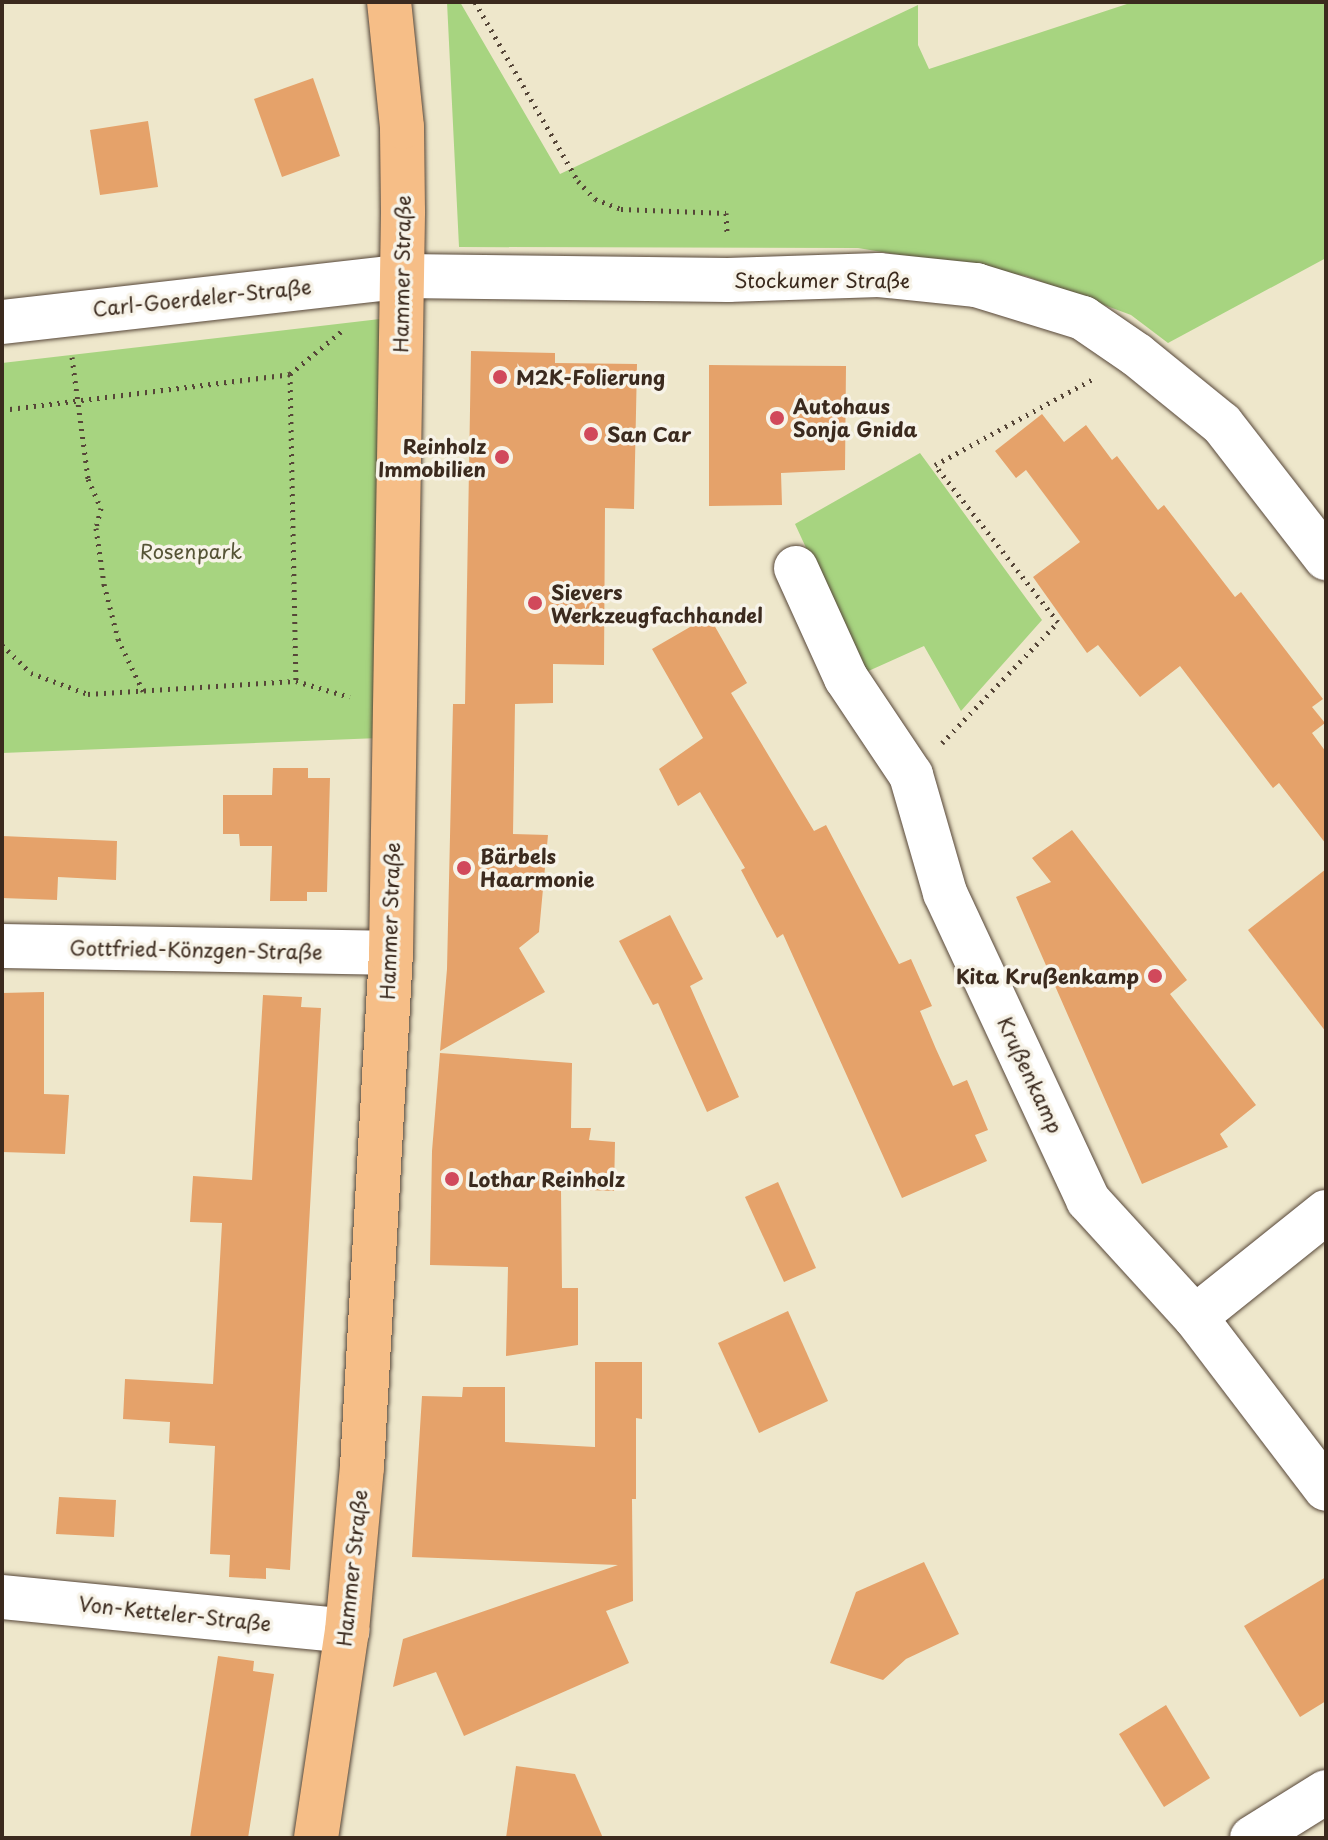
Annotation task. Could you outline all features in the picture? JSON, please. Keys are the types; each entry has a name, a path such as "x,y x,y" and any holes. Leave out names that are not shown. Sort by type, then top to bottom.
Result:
{"main road":[{"name":"Hammer Straße","path":"316,1838 347,1631 363,1452 391,953 403,276 402,127 389,2"}],"street":[{"name":"Stockumer Straße","path":"403,276 728,280 879,275 976,285 1083,318 1137,355 1222,424 1326,558"},
{"name":"Carl-Goerdeler-Straße","path":"2,322 68,312 403,276"},
{"name":"Krußenkamp","path":"796,568 846,678 911,775 945,893 1088,1200 1195,1317 1326,1489"},
{"name":"Gottfried-Könzgen-Straße","path":"2,946 391,953"},
{"path":"1195,1317 1326,1212"},
{"name":"Von-Ketteler-Straße","path":"2,1597 347,1631"},
{"path":"1252,1838 1326,1792"}],"path":[{"path":"475,2 595,199 621,209 726,213 728,280"},
{"path":"68,312 76,401 88,479 101,508 96,528 104,584 118,639 143,691"},
{"path":"2,410 290,374 315,352"},
{"path":"911,775 1058,622 935,465 1137,355"},
{"path":"290,374 296,681"},
{"path":"2,645 31,673 88,694 296,681 395,709"}],"green space":[{"path":"447,2 460,2 560,174 918,5 918,45 929,69 1133,2 1326,2 1326,258 1168,343 1131,315 1026,276 858,248 459,247"},
{"name":"Rosenpark","path":"380,319 379,738 2,753 2,363"},
{"path":"920,453 1042,620 961,711 924,646 864,673 795,524"}],"building":[{"path":"313,78 340,156 282,177 254,99"},
{"path":"148,121 158,187 100,195 90,130"},
{"path":"471,351 555,353 555,363 637,364 634,509 605,508 604,665 553,664 553,703 515,704 513,834 548,835 539,932 519,948 545,992 440,1051 447,969 453,704 465,704"},
{"name":"Autohaus Sonja Gnida","path":"709,365 846,366 845,470 781,473 782,505 709,506"},
{"path":"1042,414 1064,442 1086,425 1112,460 1117,456 1158,510 1164,505 1235,597 1241,592 1323,699 1312,707 1325,723 1312,733 1326,752 1326,844 1279,783 1273,788 1180,666 1140,697 1098,645 1087,653 1033,577 1080,542 1026,470 1016,478 995,451"},
{"path":"709,616 747,683 731,693 814,831 826,825 899,964 911,959 932,1006 920,1011 936,1049 953,1086 967,1080 988,1130 975,1135 987,1161 902,1198 783,934 777,938 741,870 745,868 700,792 678,806 659,769 703,738 652,649"},
{"path":"273,768 308,768 308,778 330,778 327,892 307,892 307,901 270,901 272,846 240,846 239,834 223,834 223,795 272,795"},
{"path":"1072,830 1187,980 1170,994 1256,1105 1220,1134 1228,1147 1142,1184 1016,897 1051,882 1032,858"},
{"path":"2,836 117,841 116,880 58,877 57,900 2,898"},
{"path":"1326,869 1326,1032 1248,930"},
{"path":"670,915 703,979 690,986 739,1097 707,1112 658,1003 653,1005 619,941"},
{"path":"44,992 44,1094 69,1095 65,1154 2,1152 2,993"},
{"path":"263,995 302,997 301,1007 321,1008 290,1570 266,1568 266,1579 229,1577 230,1555 210,1554 215,1446 169,1443 170,1422 123,1419 125,1379 213,1384 222,1223 190,1222 193,1176 252,1180"},
{"path":"440,1053 572,1063 571,1128 591,1128 589,1140 615,1142 614,1191 561,1189 562,1288 578,1288 578,1345 506,1356 508,1267 430,1265 432,1151"},
{"path":"778,1182 816,1268 784,1282 745,1197"},
{"path":"788,1311 828,1401 759,1433 718,1343"},
{"path":"595,1362 642,1362 642,1419 636,1418 636,1499 632,1499 633,1601 606,1611 629,1663 464,1736 436,1672 393,1687 403,1639 618,1565 412,1557 422,1396 462,1397 463,1387 505,1387 505,1442 595,1447"},
{"path":"59,1497 116,1500 114,1537 56,1534"},
{"path":"924,1562 959,1634 906,1659 883,1680 830,1663 856,1592"},
{"path":"1326,1577 1326,1701 1300,1717 1244,1626"},
{"path":"218,1656 254,1661 253,1671 274,1674 248,1838 190,1838"},
{"path":"1166,1705 1210,1778 1164,1807 1119,1734"},
{"path":"516,1766 575,1774 603,1838 506,1838"}],"place":[{"name":"M2K-Folierung","path":"500,377"},
{"name":"Autohaus Sonja Gnida","path":"777,418"},
{"name":"San Car","path":"591,434"},
{"name":"Reinholz Immobilien","path":"502,457"},
{"name":"Sievers Werkzeugfachhandel","path":"535,603"},
{"name":"Bärbels Haarmonie","path":"464,868"},
{"name":"Kita Krußenkamp","path":"1155,976"},
{"name":"Lothar Reinholz","path":"452,1179"}]}
